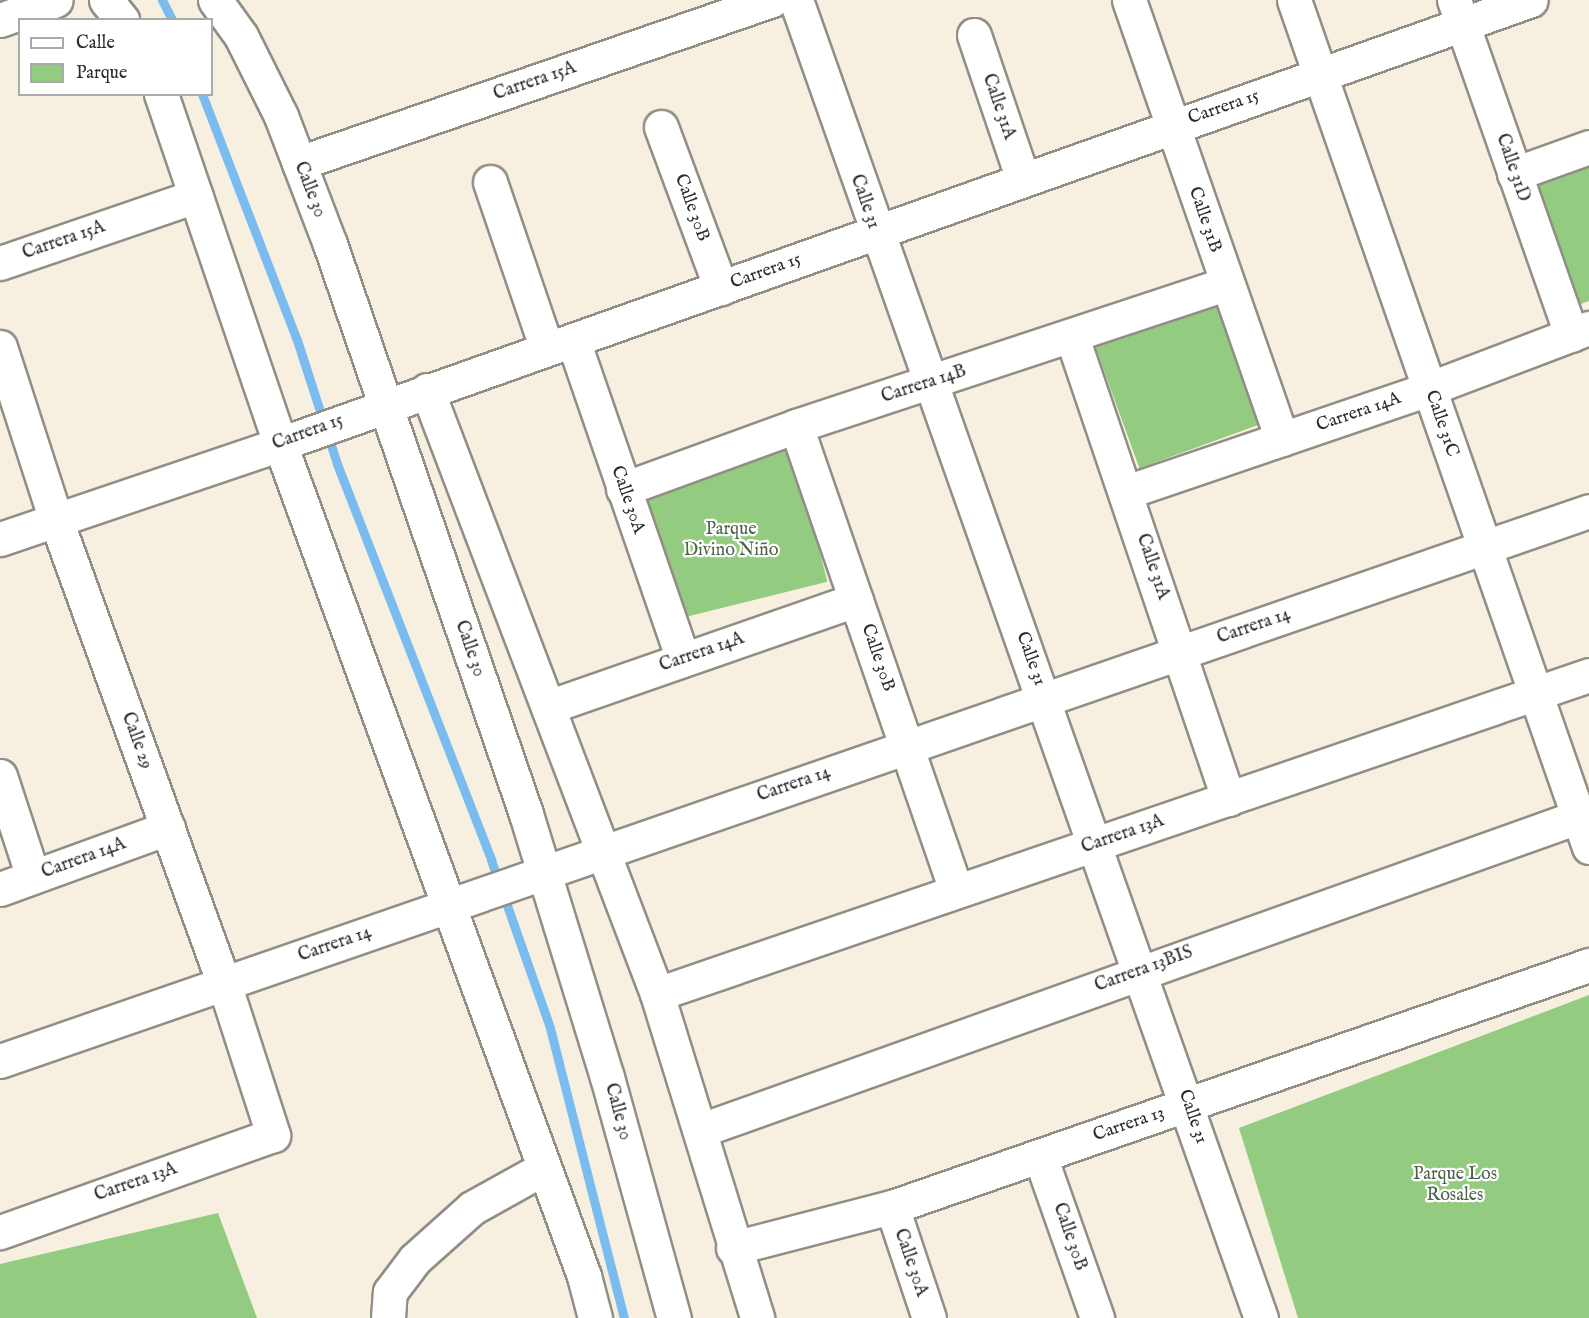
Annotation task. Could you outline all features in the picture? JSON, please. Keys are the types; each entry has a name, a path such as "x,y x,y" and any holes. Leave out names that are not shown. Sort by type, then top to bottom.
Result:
{"street":[{"path":"0,20 56,0"},
{"path":"106,0 120,18"},
{"name":"Calle 30","path":"215,0 240,36 281,116 384,404 533,875 607,1077 674,1318"},
{"name":"Carrera 15A","path":"299,164 772,0"},
{"name":"Calle 31","path":"796,0 874,232 1045,699 1261,1318"},
{"name":"Calle 31B","path":"1129,0 1226,284 1282,439"},
{"name":"Calle 31C","path":"1294,0 1535,695 1584,815 1589,847"},
{"name":"Carrera 15","path":"0,539 290,440 384,404 721,288 1320,75 1458,12 1531,0"},
{"name":"Calle 31D","path":"1458,12 1514,174 1580,332"},
{"name":"Calle 31A","path":"974,35 1023,180"},
{"path":"162,96 196,196 290,440 459,902 542,1168 584,1276 594,1318"},
{"name":"Calle 30B","path":"661,127 721,288"},
{"path":"1514,174 1589,147"},
{"name":"Calle 30A","path":"490,182 623,489 683,660"},
{"name":"Carrera 15A","path":"0,263 196,196"},
{"name":"Carrera 14B","path":"623,489 796,426 1072,337 1226,284"},
{"name":"Carrera 14A","path":"1126,492 1428,389 1580,332"},
{"name":"Calle 31A","path":"1072,337 1181,652 1228,799"},
{"name":"Calle 29","path":"0,347 56,520 224,983 273,1135"},
{"path":"427,390 657,994 701,1130 733,1248 757,1318"},
{"name":"Calle 30B","path":"796,426 956,891"},
{"name":"Carrera 14","path":"0,1061 604,850 1589,511"},
{"name":"Carrera 14A","path":"548,707 856,600"},
{"name":"Carrera 13A","path":"657,994 1589,675"},
{"path":"0,776 33,877"},
{"name":"Carrera 13BIS","path":"701,1130 1140,971 1584,815"},
{"name":"Carrera 14A","path":"0,889 168,828"},
{"name":"Carrera 13","path":"733,1248 891,1207 1589,965"},
{"name":"Carrera 13A","path":"0,1232 273,1135"},
{"name":"Calle 30B","path":"1040,1156 1097,1318"},
{"path":"388,1318 390,1292 415,1259 472,1208 542,1168"},
{"name":"Calle 30A","path":"891,1207 929,1318"}],"green space":[{"path":"1589,158 1589,301 1572,307 1530,177"},
{"path":"1218,298 1263,423 1139,468 1094,343"},
{"name":"Parque Divino Niño","path":"792,440 827,582 667,622 632,480"},
{"name":"Parque Los Rosales","path":"1589,995 1589,1318 1298,1318 1239,1128"},
{"path":"218,1213 257,1318 0,1318 0,1264"}],"waterway":[{"path":"162,0 171,18"},
{"path":"203,96 297,340 337,464 491,860 550,1028 624,1318"}]}
